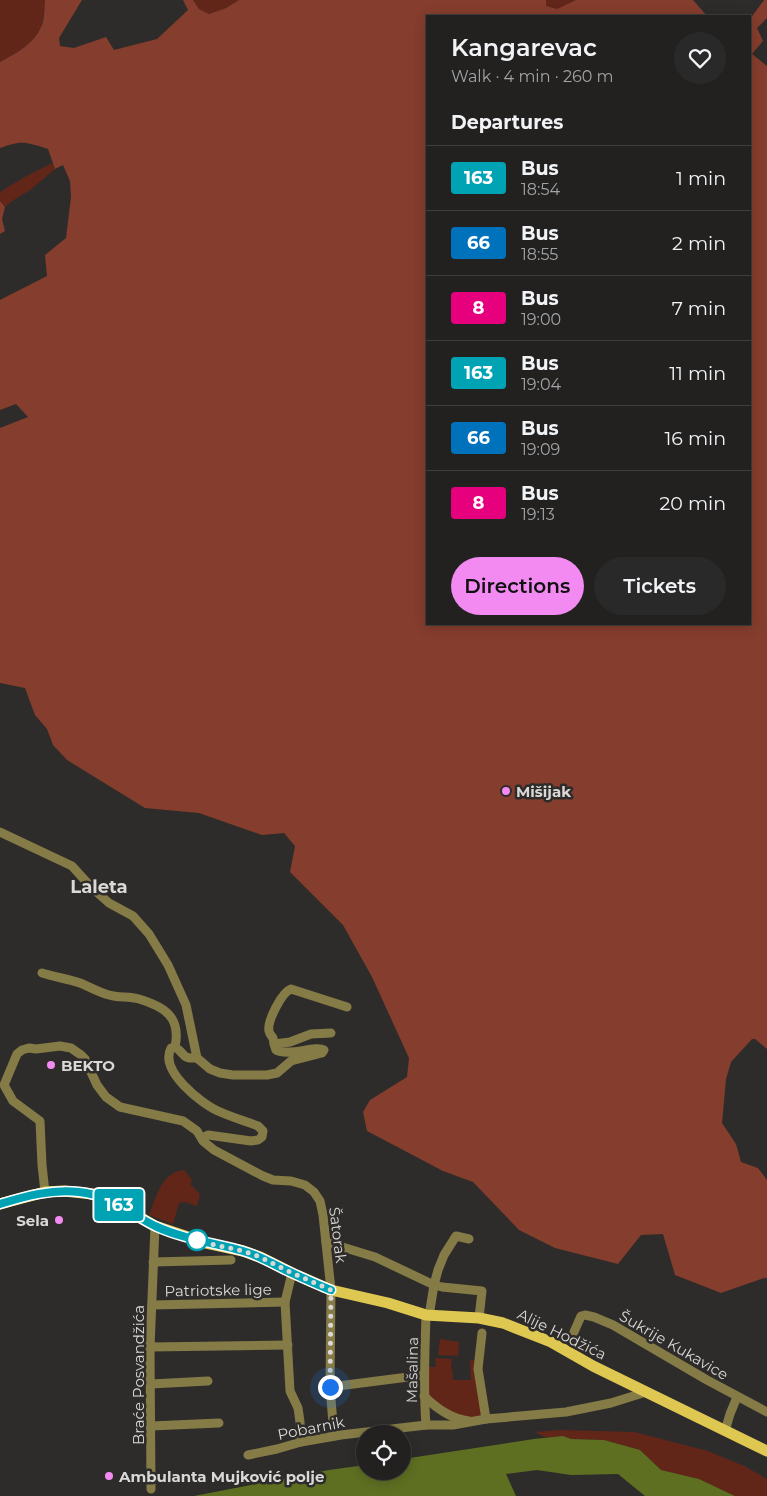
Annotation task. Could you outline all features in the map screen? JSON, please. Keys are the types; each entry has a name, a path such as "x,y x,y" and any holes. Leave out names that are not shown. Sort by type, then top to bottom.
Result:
{"main road":[{"name":"Alije Hodžića","path":"0,1204 45,1192 64,1191 93,1194 109,1199 155,1226 206,1243 243,1251 260,1257 331,1290 379,1300 428,1316 479,1318 503,1323 551,1342 593,1366 767,1451"}],"street":[{"path":"0,832 72,866 91,887 110,903 133,916 149,934 168,965 186,1005 197,1058 210,1069 233,1075 267,1075 276,1073 291,1061 322,1053 324,1050 321,1048 300,1052 279,1052 276,1050 269,1032 270,1020 288,990 291,989 347,1007"},
{"path":"42,973 78,983 111,996 139,999 166,1010 172,1017 175,1025 177,1038 175,1048"},
{"path":"274,1044 290,1042 311,1034 331,1033"},
{"name":"Šatorak","path":"2,1084 17,1054 22,1050 60,1046 71,1048 85,1059 97,1085 106,1097 120,1107 183,1121 197,1131 214,1150 262,1176 273,1180 291,1181 305,1186 314,1192 320,1202 324,1215 331,1290 330,1387 334,1436"},
{"path":"197,1058 189,1059 184,1057 180,1050 175,1048 171,1048 169,1052 171,1068 187,1089 218,1111 258,1126 262,1131 262,1137 251,1142 208,1135 202,1138"},
{"path":"2,1084 13,1100 40,1121 45,1192"},
{"name":"Braće Posvandžića","path":"151,1489 152,1384 150,1347 155,1226"},
{"name":"Mašalina","path":"426,1425 424,1375 428,1316 434,1285 444,1255 456,1236 469,1238"},
{"path":"326,1242 375,1257 434,1285 482,1291 479,1318"},
{"path":"153,1262 230,1260"},
{"path":"292,1273 286,1302 290,1391 298,1408 301,1442"},
{"name":"Patriotske lige","path":"152,1305 286,1302"},
{"name":"Šukrije Kukavice","path":"574,1332 581,1316 594,1317 632,1336 737,1397 767,1412"},
{"path":"482,1333 478,1369 486,1419"},
{"path":"150,1347 288,1345"},
{"path":"330,1387 424,1375"},
{"path":"152,1384 208,1381"},
{"name":"Pobarnik","path":"248,1455 334,1436 426,1425 453,1426 486,1419 566,1412 611,1403 646,1392"},
{"path":"424,1396 446,1413 469,1422"},
{"path":"725,1431 737,1397"},
{"path":"151,1426 219,1423"}],"shaded area":[{"path":"0,0 45,0 43,21 34,39 12,56 0,62"},
{"path":"45,0 82,0 59,38 60,46 74,48 106,37 114,50 157,39 188,10 183,0 193,0 199,9 209,14 226,8 239,0 546,0 546,6 557,9 576,0 693,0 706,15 426,15 426,625 751,625 751,18 764,0 767,0 767,18 757,28 763,41 752,54 767,66 767,1049 755,1039 752,1039 731,1062 726,1079 722,1123 736,1144 741,1162 758,1168 767,1180 767,1278 721,1293 675,1275 663,1234 641,1235 618,1264 555,1248 519,1230 473,1182 443,1171 367,1131 363,1112 370,1100 407,1077 409,1058 372,977 343,925 290,872 295,846 284,833 262,835 199,813 145,808 67,760 53,745 47,729 35,715 25,688 0,683 0,428 28,417 16,404 0,410 0,300 47,276 45,255 66,238 71,197 70,181 63,165 55,169 48,149 24,143 0,148 0,62 12,56 34,39 43,21"},
{"path":"193,0 239,0 226,8 209,14 199,9"},
{"path":"546,0 576,0 557,9 546,6"},
{"path":"52,163 55,169 30,190 5,207 0,201 0,192"},
{"path":"0,201 5,207 2,219 5,231 0,234"},
{"path":"184,1170 192,1181 190,1184 200,1194 197,1206 185,1202 179,1203 173,1224 149,1215 164,1181 176,1172"},
{"path":"440,1339 459,1342 458,1356 438,1355"},
{"path":"435,1358 452,1359 453,1380 471,1380 470,1360 478,1361 485,1419 469,1422 424,1396 424,1367 436,1367"},
{"path":"558,1430 634,1432 708,1451 744,1466 767,1479 767,1496 735,1496 699,1479 661,1470 640,1450 604,1440 571,1439 563,1436 549,1438 536,1432"},
{"path":"563,1436 571,1439 604,1440 640,1450 661,1470 699,1479 735,1496 645,1496 618,1474 571,1475 537,1470 506,1474 516,1496 194,1496 356,1466 356,1480 411,1480 411,1458"}],"bus line":[{"name":"163","path":"0,1204 45,1192 64,1191 93,1194 109,1199 155,1226 206,1243 243,1251 260,1257 331,1290"}],"place":[{"name":"Mišijak","path":"506,791"},
{"name":"BEKTO","path":"51,1065"},
{"name":"Sela","path":"59,1220"},
{"name":"Ambulanta Mujković polje","path":"109,1476"}],"district":[{"name":"Laleta","path":"99,887"}],"route":[{"path":"197,1240 192,1239 260,1257 331,1290 330,1387"}]}
